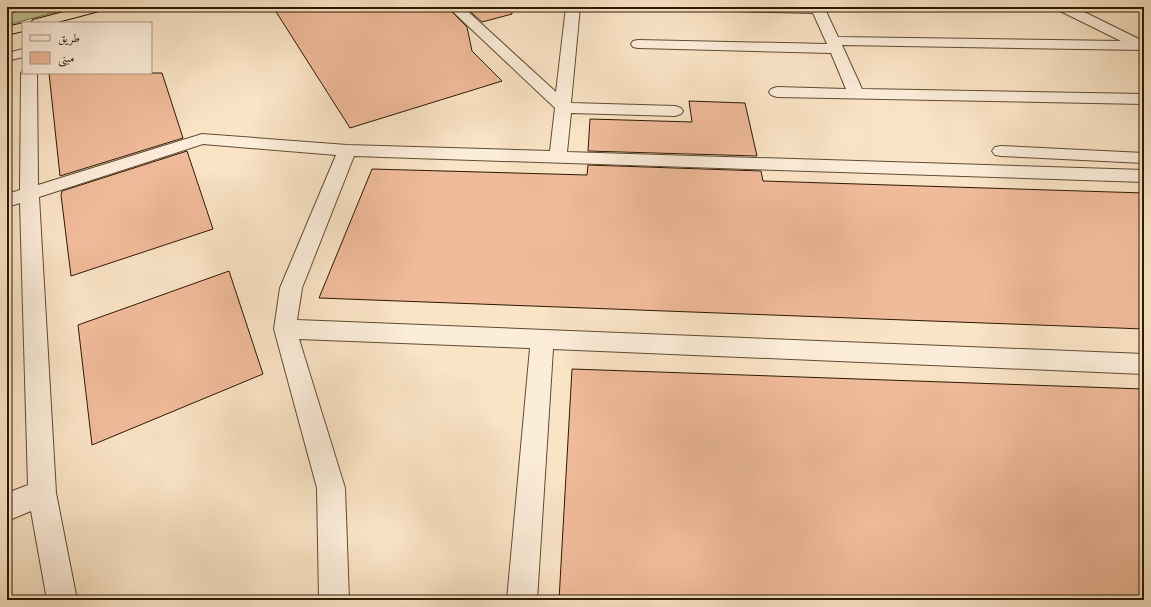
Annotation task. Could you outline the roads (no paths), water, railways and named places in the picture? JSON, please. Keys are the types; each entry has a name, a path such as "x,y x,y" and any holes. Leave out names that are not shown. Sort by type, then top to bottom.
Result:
{"highway":[{"path":"42,22 98,7"},
{"path":"7,31 22,27"}],"street":[{"path":"455,7 564,108 675,111"},
{"path":"558,156 573,7"},
{"path":"730,7 818,8 856,93"},
{"path":"1064,7 1143,47"},
{"path":"638,44 1143,47"},
{"path":"7,57 22,53"},
{"path":"29,74 29,194 42,493 62,600"},
{"path":"777,92 1144,99"},
{"path":"7,201 202,139 347,150 1144,176"},
{"path":"334,600 331,488 285,329 291,288 347,150"},
{"path":"1001,151 1144,158"},
{"path":"285,329 1144,364"},
{"path":"522,600 542,340"},
{"path":"7,507 42,493"}]}
